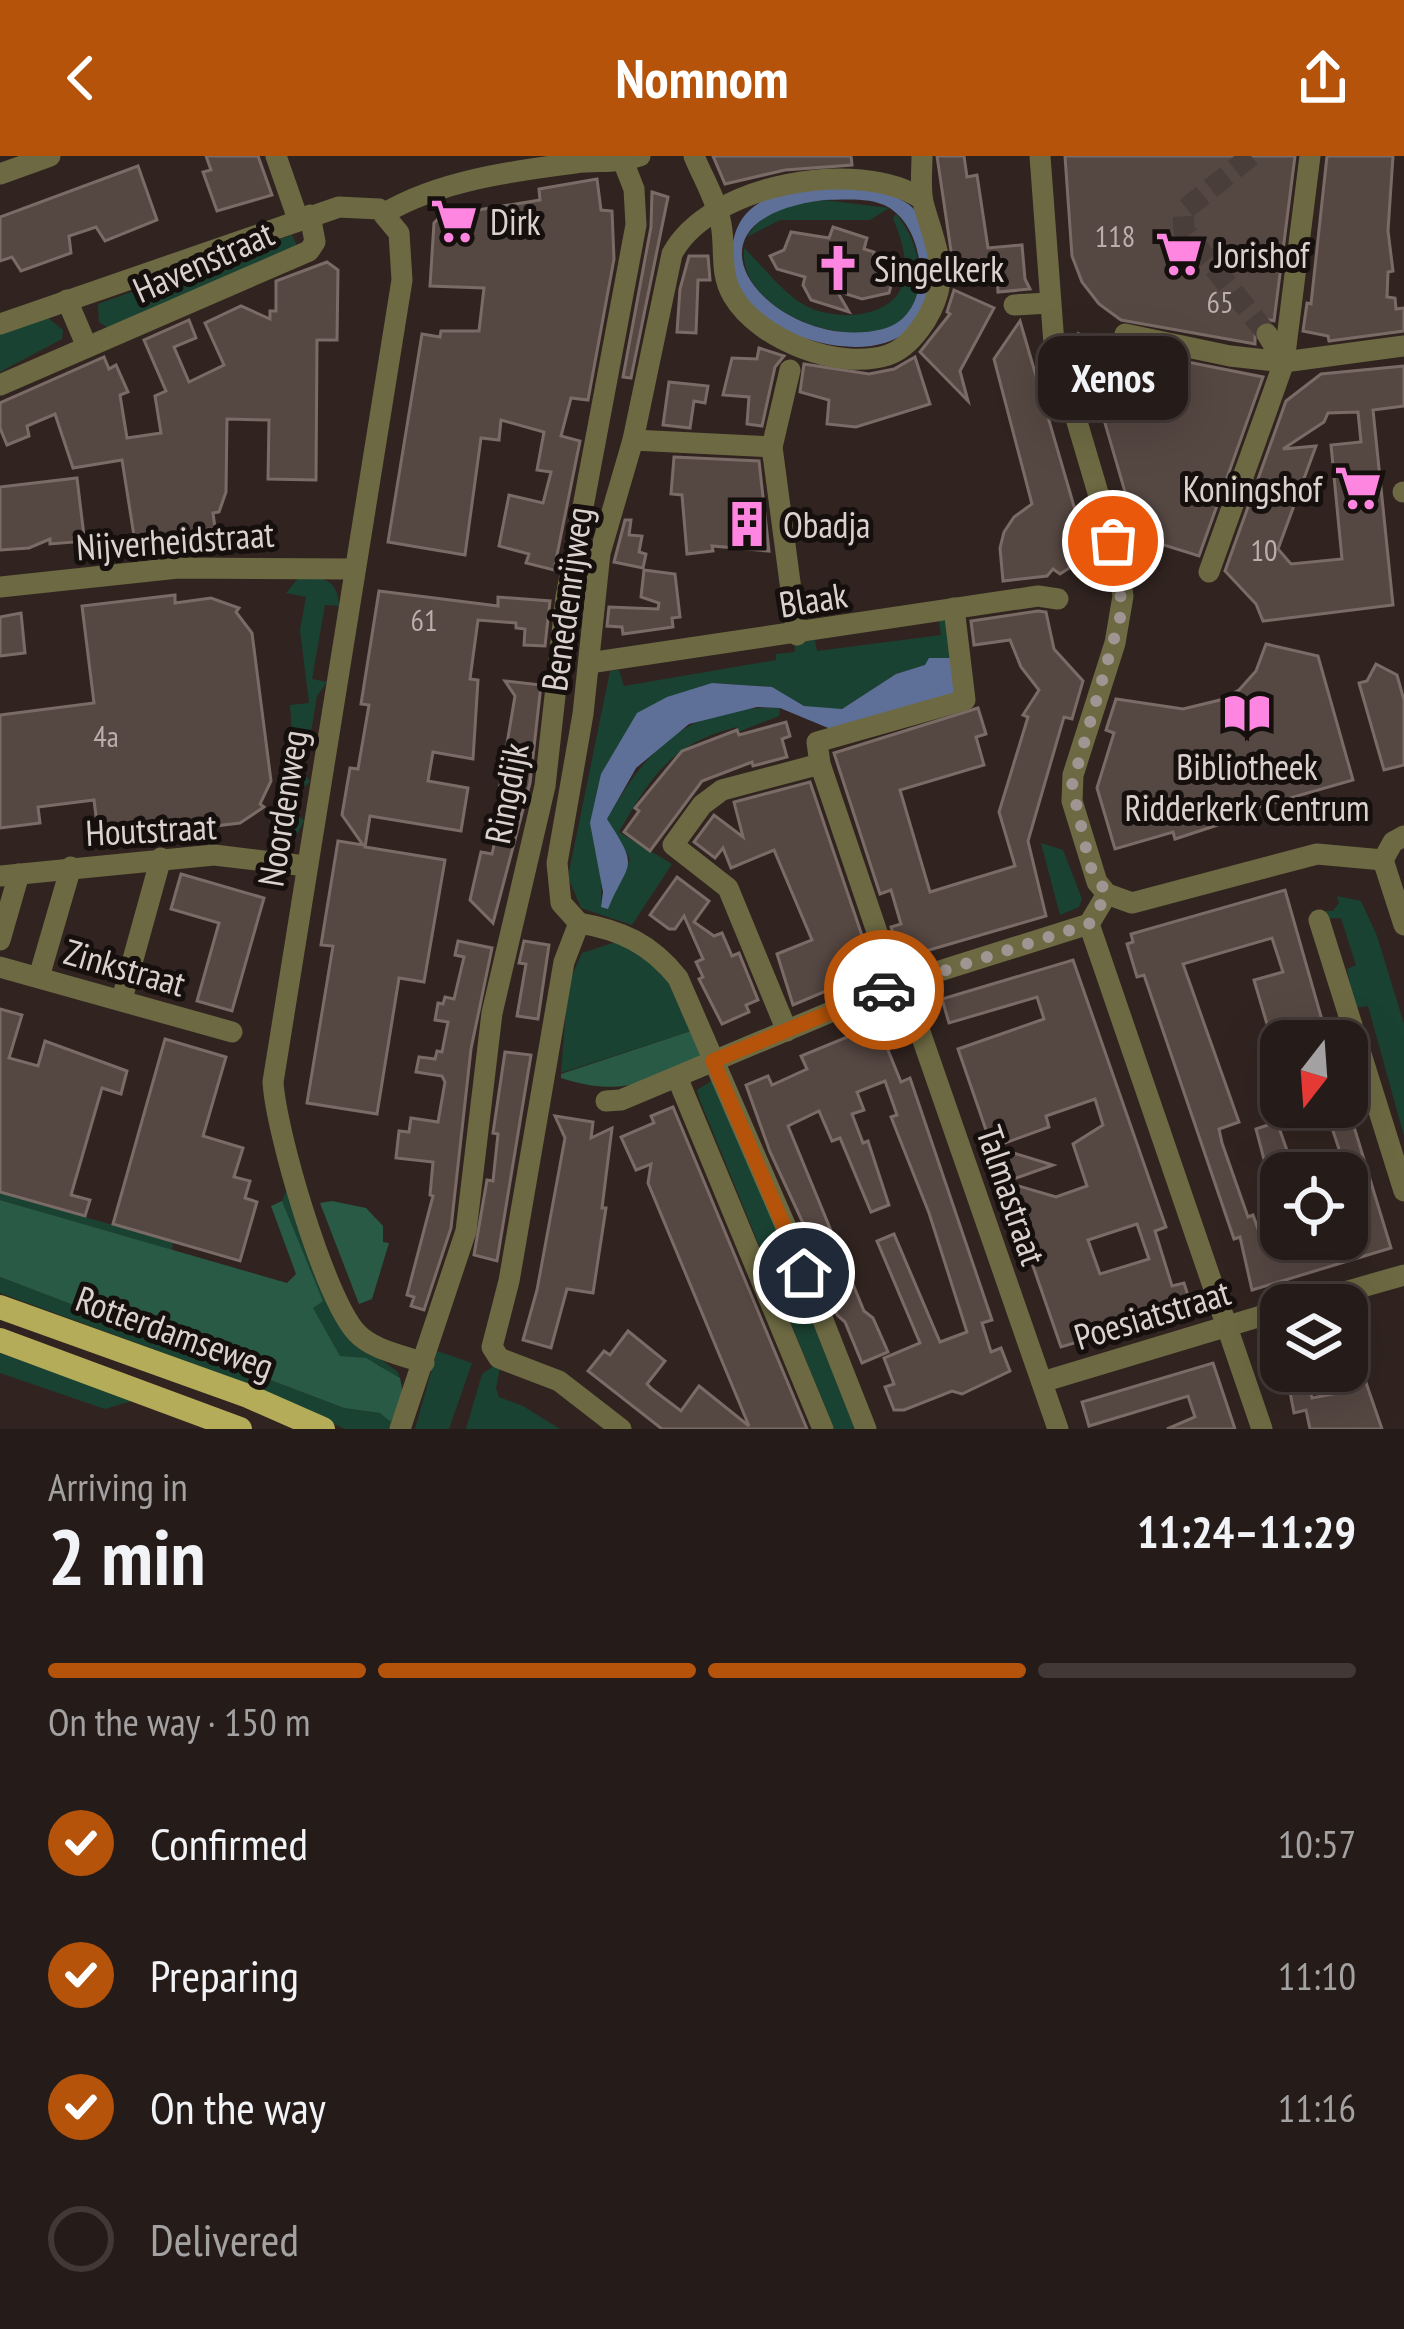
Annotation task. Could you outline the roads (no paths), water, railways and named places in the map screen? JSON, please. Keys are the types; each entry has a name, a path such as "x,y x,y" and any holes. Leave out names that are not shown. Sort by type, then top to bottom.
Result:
{"main road":[{"name":"Rotterdamseweg","path":"0,1307 248,1396 322,1429"},
{"name":"Rotterdamseweg","path":"0,1340 240,1429"}],"street":[{"path":"10,166 50,156"},
{"path":"276,156 304,217"},
{"path":"694,156 717,212 723,273 749,316 796,345 872,358 903,347 924,323 939,291 940,274 922,199 922,156"},
{"path":"1040,156 1054,344 1114,546 1123,596 1072,785 1090,866 1107,894 1132,903 1317,854 1383,860"},
{"path":"1209,572 1284,362 1310,156"},
{"name":"Havenstraat","path":"0,324 304,217 355,206 385,212 436,189 578,162 628,158"},
{"name":"Ringdijk","path":"404,1419 466,1231 492,1013 545,785 566,597 636,225 628,158"},
{"path":"717,212 742,197 786,185 843,179 871,178 922,199"},
{"name":"Noordenweg","path":"385,212 399,233 404,261 275,1053 275,1112 281,1141 347,1319 377,1346 424,1363"},
{"name":"Benedenrijweg","path":"579,922 561,903 556,863 589,663 600,553 633,440 672,254 681,238 717,212"},
{"name":"Havenstraat","path":"0,385 309,251 315,242 304,217"},
{"path":"67,300 87,347"},
{"path":"1014,305 1048,303"},
{"path":"1125,334 1284,362 1404,346"},
{"path":"1267,334 1284,362"},
{"path":"790,370 772,447 797,635"},
{"path":"633,440 772,447"},
{"name":"Nijverheidstraat","path":"0,587 178,568 287,565 355,569"},
{"name":"Blaak","path":"589,663 1052,597"},
{"path":"787,1031 728,888 673,845 702,805 722,790 820,764 818,742 965,700 951,609"},
{"name":"Talmastraat","path":"820,764 1058,1429"},
{"path":"1404,836 1393,842 1383,860 1404,925"},
{"name":"Houtstraat","path":"9,875 214,855 306,866"},
{"path":"122,999 161,858"},
{"path":"39,977 71,867"},
{"path":"0,940 9,875"},
{"path":"606,1101 676,1077 899,984 1089,924 1107,894"},
{"path":"1319,920 1404,1191"},
{"path":"621,1429 559,1381 499,1358 493,1351 564,962 579,922 615,931 662,958 678,978 789,1234 866,1429"},
{"path":"1089,924 1262,1429"},
{"name":"Zinkstraat","path":"0,967 232,1032"},
{"path":"676,1077 823,1429"},
{"path":"1368,1285 1404,1275"},
{"name":"Poesiatstraat","path":"1042,1382 1260,1316"}],"water":[{"path":"873,188 913,208 924,226 930,286 915,324 884,343 842,346 796,335 761,315 743,293 732,260 737,228 749,211 785,193","holes":["824,200 865,200 888,207 901,218 918,252 920,272 918,291 900,321 883,329 844,332 806,323 774,306 752,283 742,257 748,233 775,213"]},
{"path":"929,658 953,658 958,694 833,730 780,708 757,707 689,724 636,768 607,819 628,865 608,909 601,907 603,892 590,823 601,774 637,713 667,697 712,683 772,687 804,706 842,709 896,674 925,665"}],"tunnel":[{"path":"1251,156 1183,211 1184,230 1267,334"}],"place":[{"name":"Dirk","path":"454,221"},
{"name":"Jorishof","path":"1179,254"},
{"name":"Singelkerk","path":"838,268"},
{"name":"Koningshof","path":"1358,488"},
{"name":"Obadja","path":"747,524"},
{"name":"Xenos","path":"1113,541"},
{"name":"Bibliotheek Ridderkerk Centrum","path":"1247,713"}]}
